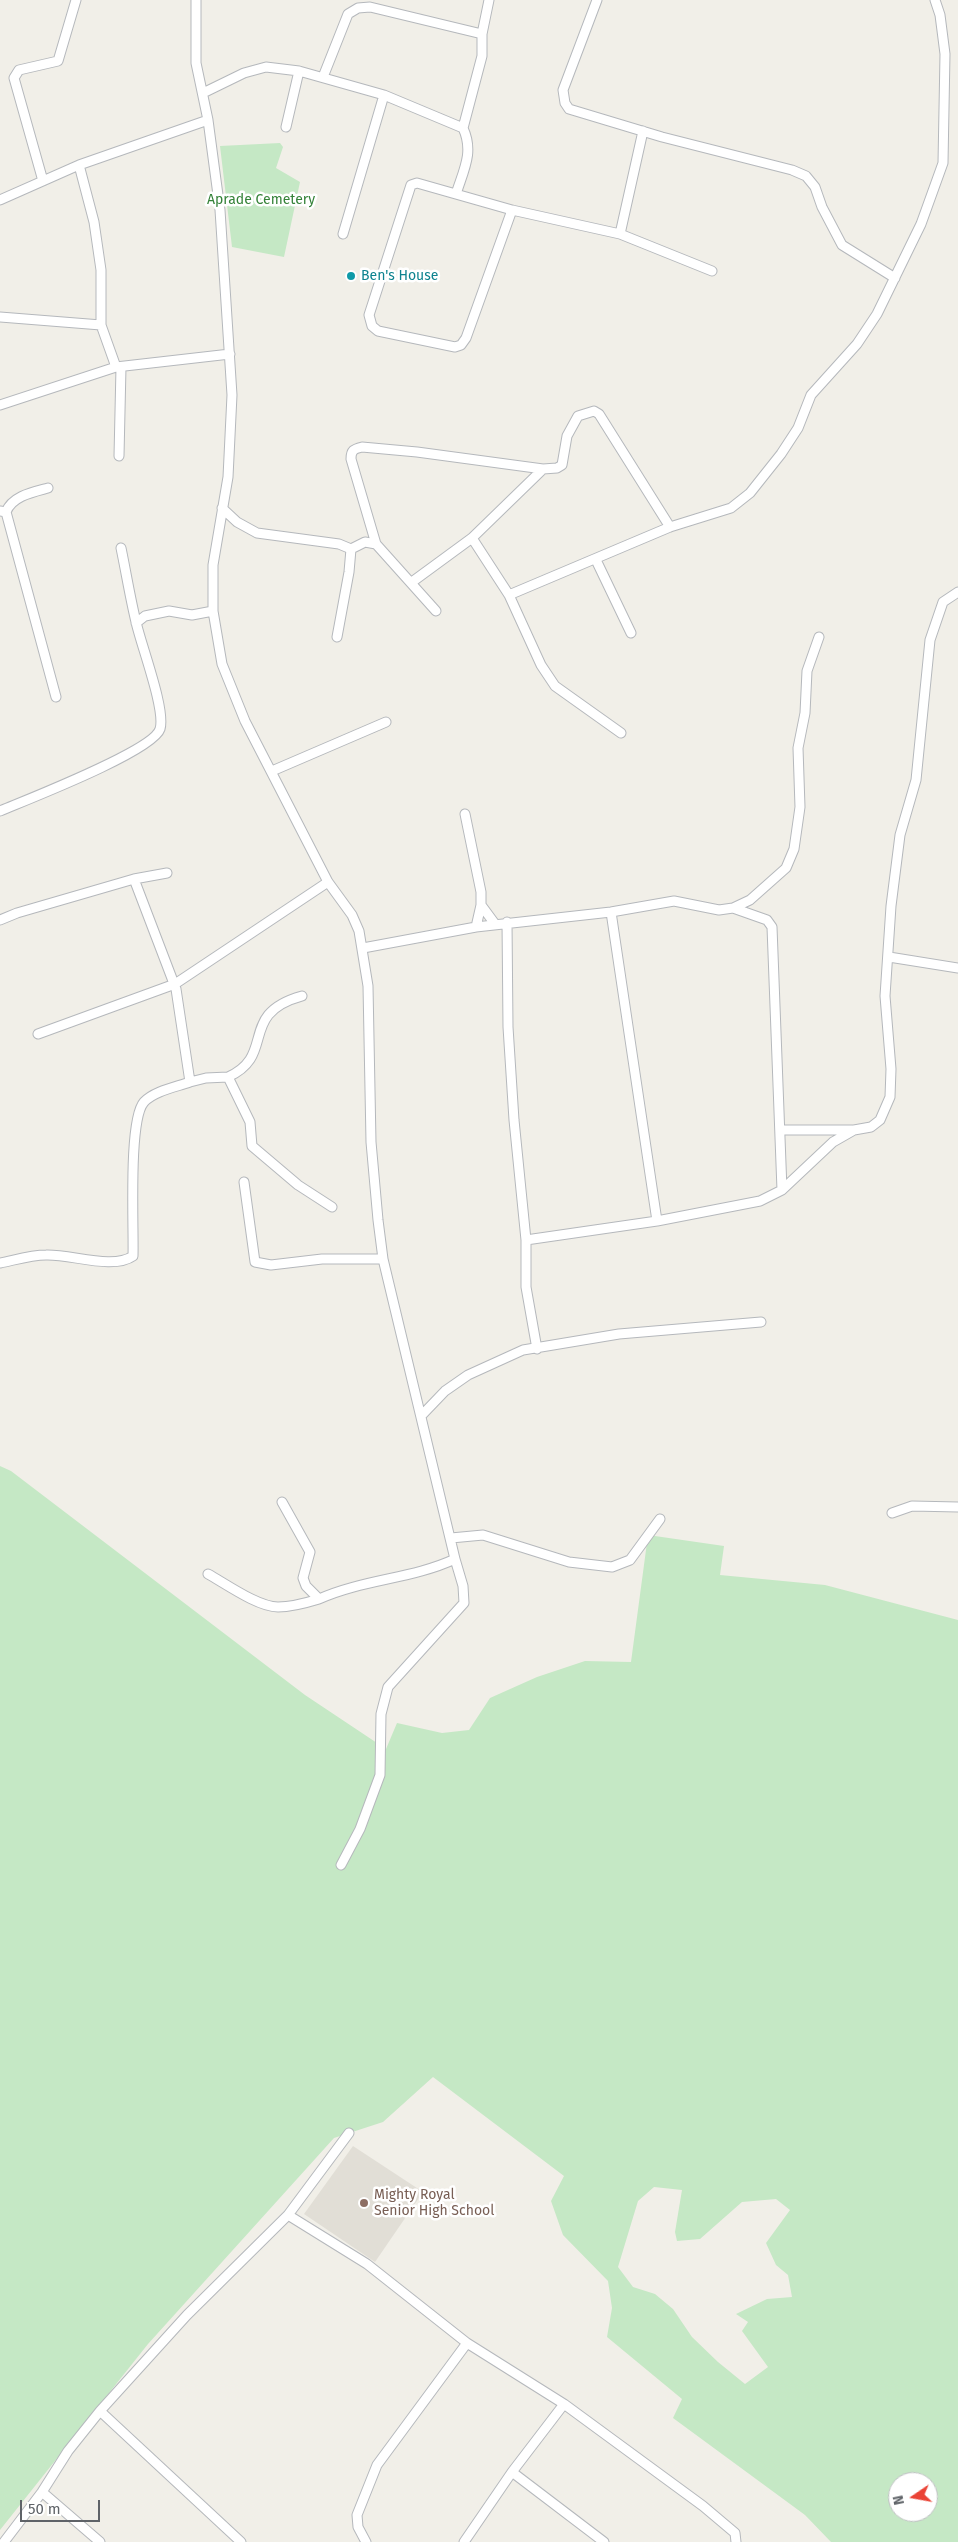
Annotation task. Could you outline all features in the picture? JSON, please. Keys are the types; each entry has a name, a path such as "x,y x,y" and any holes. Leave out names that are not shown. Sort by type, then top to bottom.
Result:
{"street":[{"path":"43,181 14,78 19,70 58,61 76,0"},
{"path":"196,0 196,63 208,120 220,210 230,354 232,435 228,477 213,566 214,611 222,664 245,722 328,882 352,915 360,931 364,948 368,1004 372,1142 383,1259 463,1586 464,1603 388,1687 381,1714 380,1775 360,1829 341,1865"},
{"path":"456,194 468,151 469,142 463,128 482,56 482,34 489,0"},
{"path":"597,0 563,90 565,103 569,109 643,131 792,170 806,176 815,187 822,207 842,245 895,278"},
{"path":"509,595 596,560 670,527 730,508 750,493 780,454 798,428 811,395 857,344 877,314 921,224 943,164 945,54 940,16 935,0"},
{"path":"324,77 348,14 358,8 370,7 482,34"},
{"path":"203,93 244,73 266,67 299,71 384,95 463,128"},
{"path":"286,127 299,71"},
{"path":"343,234 384,95"},
{"path":"0,200 80,165 208,120"},
{"path":"620,234 643,131"},
{"path":"80,165 94,222 100,260 101,325 118,367 119,456"},
{"path":"512,210 466,338 461,345 455,347 378,331 372,326 369,315 411,186 420,183 512,210 620,234 712,271"},
{"path":"0,317 101,325"},
{"path":"0,405 118,367 230,354"},
{"path":"436,611 376,544 351,459 351,453 354,448 362,447 417,452 543,469 557,468 562,465 567,436 578,416 594,411 599,414 670,527"},
{"path":"412,582 472,538 543,469"},
{"path":"48,488 21,496 8,504 3,511 56,697"},
{"path":"222,508 237,522 257,533 338,544 350,549 365,542 376,544"},
{"path":"472,538 509,595 541,666 555,686 621,733"},
{"path":"0,811 119,759 157,735 160,728 159,708 136,623 121,548"},
{"path":"337,637 349,572 350,549"},
{"path":"596,560 631,633"},
{"path":"780,1130 854,1130 871,1127 880,1120 890,1097 891,1069 885,996 891,906 900,835 916,780 930,640 943,602 958,592"},
{"path":"136,623 145,616 169,611 192,615 214,611"},
{"path":"364,948 507,922 611,912 674,901 719,910 733,908 750,900 786,868 794,849 800,807 798,748 806,704 807,671 819,636"},
{"path":"272,771 386,722"},
{"path":"465,814 481,892 482,905 476,927"},
{"path":"0,920 17,913 134,879 167,873"},
{"path":"134,879 174,984 190,1082"},
{"path":"38,1034 174,984 328,882"},
{"path":"482,905 495,924"},
{"path":"733,908 767,920 772,927 782,1190"},
{"path":"611,912 657,1221"},
{"path":"507,922 508,1027 526,1240 526,1287 537,1349"},
{"path":"889,957 958,968"},
{"path":"0,1262 45,1255 125,1262 133,1256 135,1148 137,1121 142,1104 148,1098 190,1082 206,1078 228,1077 239,1072 250,1062 256,1050 258,1032 271,1010 283,1001 302,996"},
{"path":"228,1077 250,1122 252,1146 298,1184 332,1207"},
{"path":"526,1240 657,1221 760,1201 782,1190 833,1142 854,1130"},
{"path":"244,1182 255,1262 271,1265 322,1259 383,1259"},
{"path":"421,1416 438,1397 468,1375 513,1353 619,1334 761,1322"},
{"path":"282,1502 310,1552 303,1578 310,1592 319,1600"},
{"path":"892,1514 912,1506 958,1507"},
{"path":"451,1538 483,1535 569,1562 612,1567 630,1560 660,1520"},
{"path":"208,1574 260,1603 276,1608 302,1605 319,1600 350,1586 440,1566 456,1559"},
{"path":"4,2542 42,2492 68,2451 100,2412 187,2315 288,2215 349,2133"},
{"path":"288,2215 367,2264 467,2343 564,2404 704,2506 735,2533 736,2542"},
{"path":"366,2542 358,2527 358,2515 377,2466 467,2343"},
{"path":"464,2542 512,2472 564,2404"},
{"path":"100,2412 241,2542"},
{"path":"512,2472 604,2542"},
{"path":"42,2492 100,2542"}],"shaded area":[{"name":"Mighty Royal Senior High School","path":"353,2146 423,2192 375,2262 304,2214"}],"green space":[{"name":"Aprade Cemetery","path":"280,143 283,147 276,168 300,182 284,257 232,247 220,146"},
{"path":"0,1466 11,1471 305,1695 386,1749 397,1723 442,1733 469,1730 490,1698 537,1677 585,1661 631,1662 648,1535 724,1546 720,1575 825,1585 958,1620 958,2542 831,2542 805,2515 673,2418 682,2399 607,2337 612,2308 608,2281 563,2235 551,2201 564,2176 433,2077 383,2122 334,2138 148,2344 0,2530","holes":["654,2187 682,2190 675,2232 677,2241 700,2239 742,2202 776,2199 790,2210 766,2243 776,2265 788,2275 792,2297 767,2299 736,2314 748,2322 742,2331 768,2367 745,2384 692,2337 673,2309 655,2294 633,2287 618,2267 638,2201"]}],"place":[{"name":"Ben's House","path":"351,276"},
{"name":"Mighty Royal Senior High School","path":"364,2203"}]}
